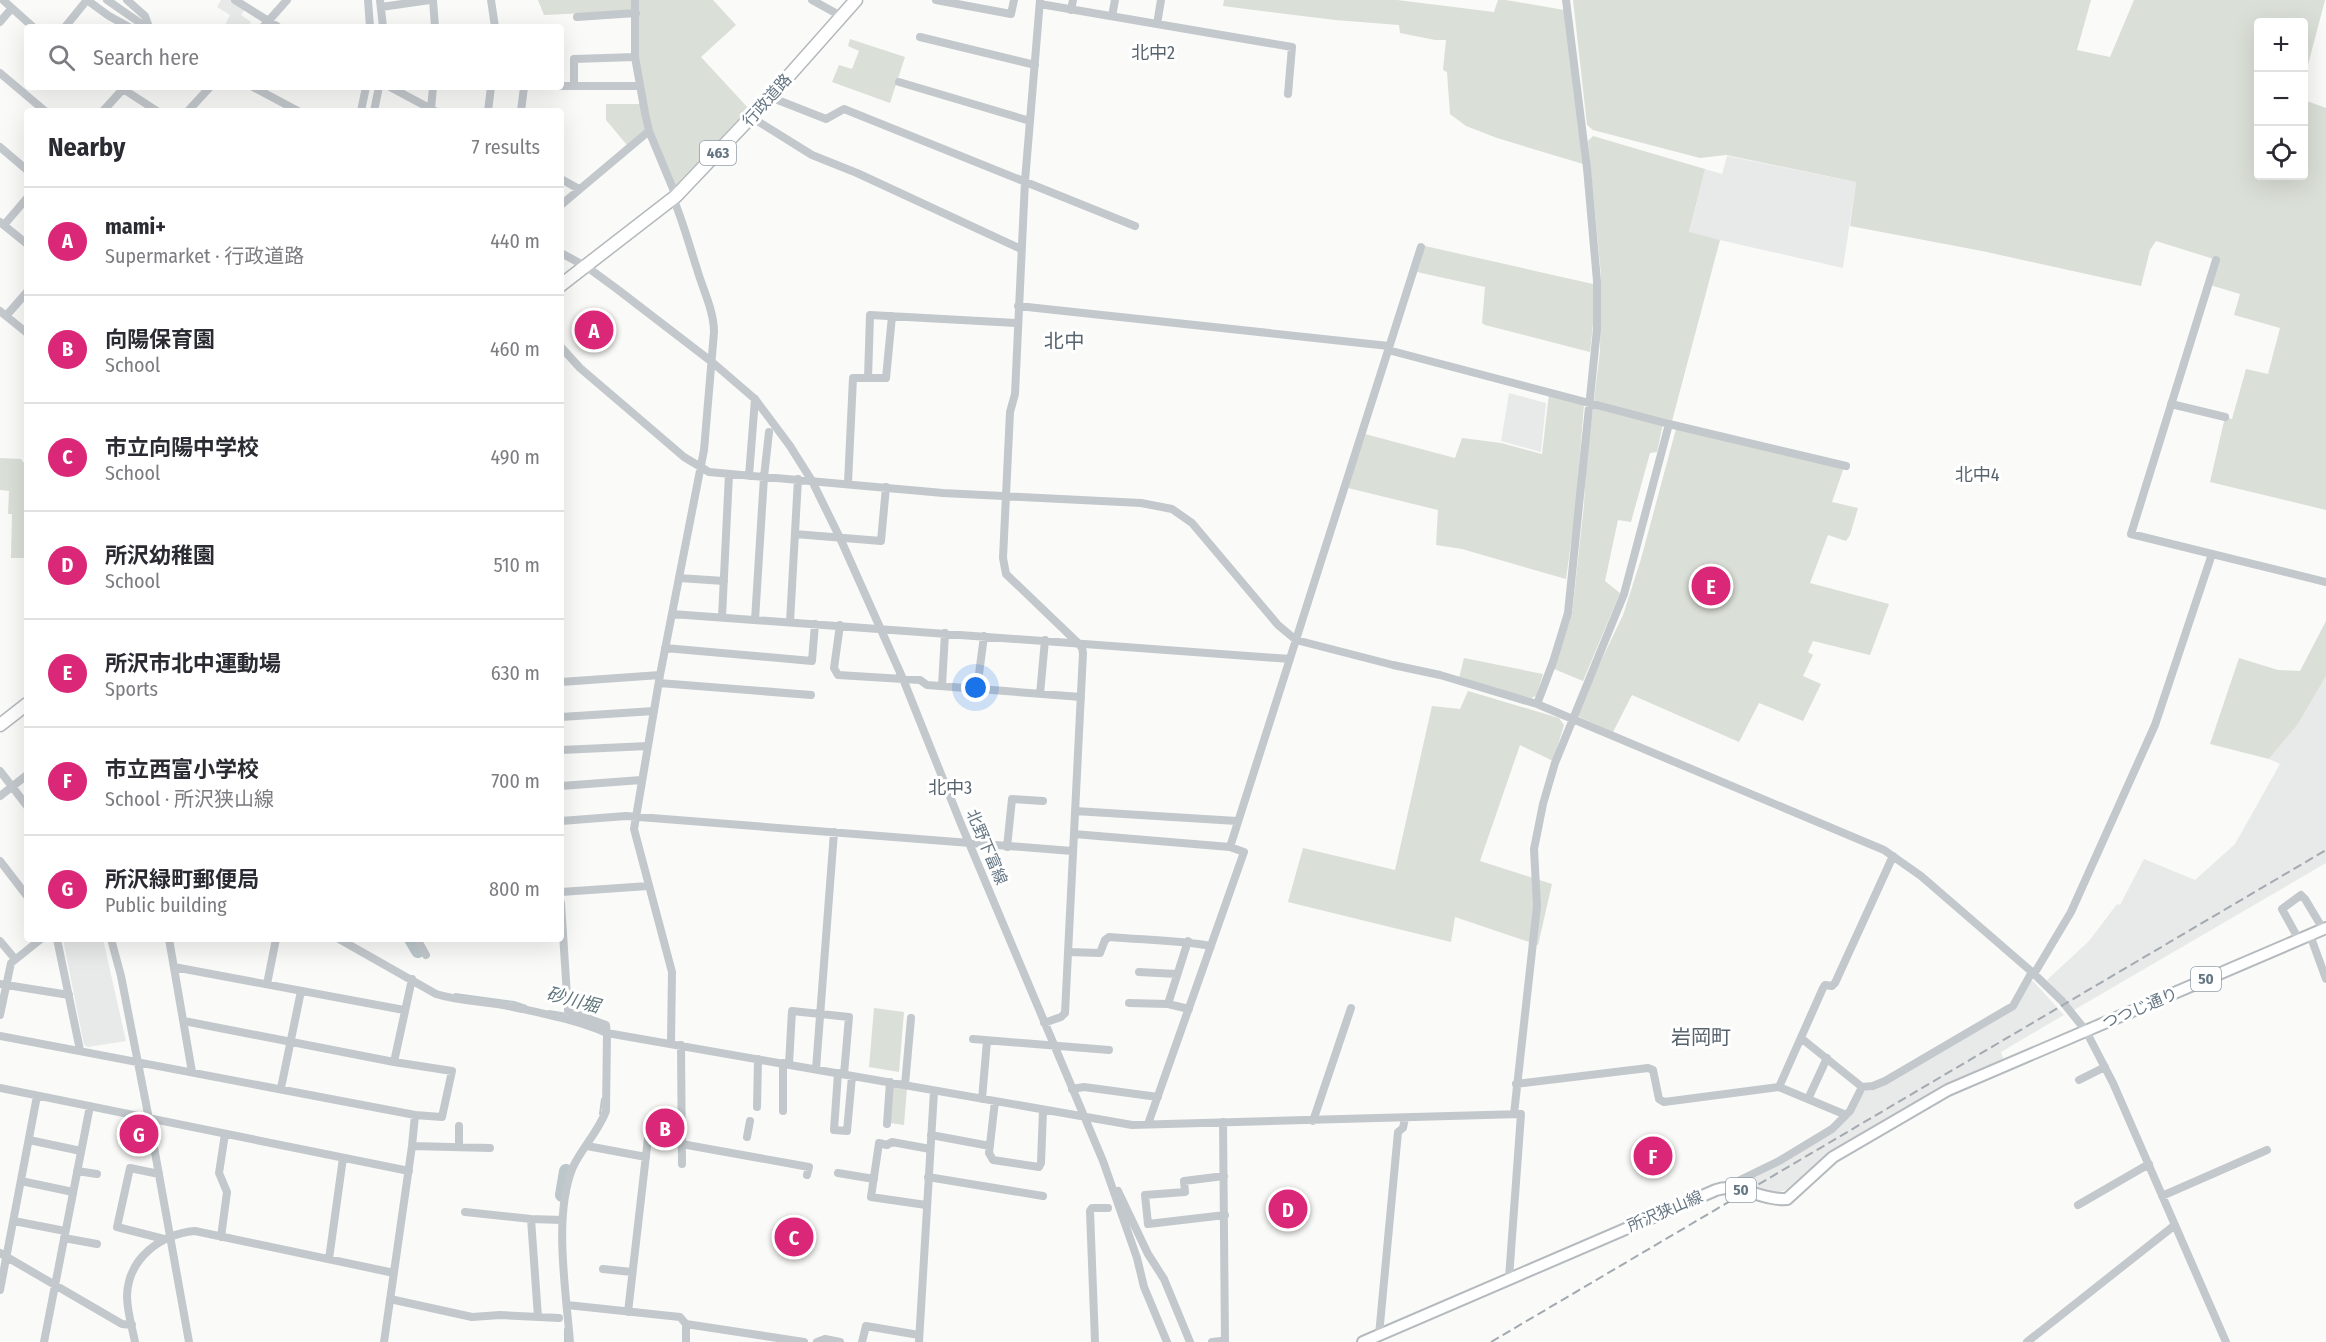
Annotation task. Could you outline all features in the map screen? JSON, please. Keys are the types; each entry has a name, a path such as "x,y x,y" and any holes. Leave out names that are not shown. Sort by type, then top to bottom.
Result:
{"highway":[{"name":"行政道路","path":"564,283 674,197 770,97 856,0"},
{"path":"3,718 24,706"}],"main road":[{"name":"つつじ通り","path":"2086,1031 2325,928"},
{"name":"50","path":"1731,1187 1770,1199 1787,1199 1833,1157 1932,1099 2014,1060 2086,1031"},
{"name":"所沢狭山線","path":"1363,1342 1716,1190 1731,1187"}],"street":[{"path":"3,0 30,24"},
{"path":"67,24 87,0 124,24"},
{"path":"107,0 143,24"},
{"path":"128,0 145,16 146,24"},
{"path":"235,0 266,24 287,0"},
{"path":"368,0 370,24"},
{"path":"383,24 381,3 432,0 435,24"},
{"path":"491,0 495,24"},
{"path":"635,0 635,57 649,131 683,221 714,318 705,450 659,679 641,780 634,836 672,972 671,1043"},
{"path":"812,0 841,16"},
{"path":"936,0 1011,14 1014,0"},
{"path":"1071,10 1073,0"},
{"path":"1112,16 1114,0"},
{"path":"1157,24 1161,0"},
{"path":"1537,704 1568,613 1597,329 1597,281 1584,133 1566,0"},
{"path":"1044,1023 1061,1017 1065,1013 1083,653 1078,643 1006,574 1002,558 1010,412 1015,394 1025,181 1040,2 1071,10 1292,47 1288,94"},
{"path":"0,22 12,8"},
{"path":"577,17 636,13"},
{"path":"920,37 1035,65"},
{"path":"574,86 574,59 635,57"},
{"path":"2,79 41,108"},
{"path":"899,82 1030,121"},
{"path":"564,86 640,86"},
{"path":"105,108 120,90"},
{"path":"125,90 152,108"},
{"path":"191,108 207,90"},
{"path":"259,90 292,108"},
{"path":"362,108 365,90"},
{"path":"375,108 378,90"},
{"path":"396,90 429,108"},
{"path":"412,99 413,90"},
{"path":"433,90 433,108"},
{"path":"488,108 491,90"},
{"path":"521,108 524,90"},
{"path":"770,97 826,119 844,109 1135,226"},
{"path":"751,117 812,155 857,173 1021,249"},
{"path":"564,202 649,131"},
{"path":"0,147 24,167"},
{"path":"564,181 579,189"},
{"path":"24,201 2,223 24,241"},
{"path":"1230,847 1421,248"},
{"name":"北野下富線","path":"564,255 587,267 712,362 754,399 790,446 812,480 903,679 969,843 1103,1161"},
{"path":"2216,260 2131,534 2326,582"},
{"path":"24,295 3,314 24,331"},
{"path":"1018,306 1388,348 1669,424 1846,466"},
{"path":"868,378 870,315 1017,323"},
{"path":"848,483 853,378 886,378 892,316"},
{"path":"564,350 580,368 684,457 709,472 1005,497 1141,503 1172,508 1192,523 1278,625 1296,640 1440,675 1537,704 1876,845 1921,876 2033,973 2086,1031 2149,1164 2226,1342"},
{"path":"749,476 754,399"},
{"path":"2171,404 2225,417"},
{"path":"1514,1114 1537,906 1534,849 1543,804 1555,764 1624,594 1669,424"},
{"path":"755,620 769,432"},
{"path":"722,617 729,474"},
{"path":"790,622 798,479"},
{"path":"795,534 881,541 886,487"},
{"path":"1801,1038 1862,1087 1873,1086 2016,1004 2071,912 2155,725 2212,554"},
{"path":"679,578 724,582"},
{"path":"672,614 1290,659"},
{"path":"665,648 812,661 815,624"},
{"path":"840,626 834,669 838,675 920,680 927,685 1081,697"},
{"path":"942,686 945,633"},
{"path":"977,689 984,636"},
{"path":"1041,694 1045,640"},
{"path":"564,682 659,679 811,695"},
{"path":"564,717 654,711"},
{"path":"564,750 648,746"},
{"path":"0,771 24,802"},
{"path":"0,796 24,777"},
{"path":"564,786 641,780"},
{"path":"1007,847 1012,799 1043,801"},
{"path":"1075,811 1237,822"},
{"path":"564,821 636,817 1072,851"},
{"path":"816,1069 834,832"},
{"path":"1074,834 1230,847 1244,852 1149,1124"},
{"path":"1779,1087 1823,988 1825,985 1832,986 1834,983 1893,856"},
{"path":"0,861 24,892"},
{"path":"564,892 648,886"},
{"path":"2299,940 2282,909 2301,896 2325,928"},
{"path":"2310,935 2326,979"},
{"path":"1068,952 1100,953 1105,940 1109,937 1142,941 1188,941 1211,946"},
{"path":"0,941 15,959"},
{"path":"1168,1004 1188,941"},
{"path":"0,1015 3,985 11,963 37,942"},
{"path":"58,942 80,1050"},
{"path":"112,942 138,1061 159,1174 167,1237 189,1342"},
{"path":"170,942 192,1072"},
{"path":"267,984 275,942"},
{"path":"344,942 436,994 452,999 539,1010 604,1031 1132,1125 1521,1114 1509,1278"},
{"path":"419,942 426,954"},
{"path":"564,942 568,1011 606,1024 604,1031 606,1111 573,1167 562,1220 570,1342"},
{"path":"174,967 404,1010"},
{"path":"1139,972 1178,974"},
{"path":"394,1062 412,979"},
{"path":"3,985 69,995"},
{"path":"281,1088 301,991"},
{"path":"1129,1003 1168,1004 1189,1009"},
{"path":"1313,1121 1351,1008"},
{"path":"783,1111 792,1011 849,1017 844,1074 834,1130 848,1131 844,1074"},
{"path":"905,1085 911,1018"},
{"path":"0,1036 415,1115 442,1117 452,1071 394,1062 184,1020"},
{"path":"973,1039 1108,1050"},
{"path":"982,1099 987,1041"},
{"path":"681,1045 682,1164"},
{"path":"1808,1099 1827,1058"},
{"path":"757,1107 759,1059"},
{"path":"2079,1080 2105,1067"},
{"path":"1516,1084 1648,1068 1653,1070 1659,1099 1664,1102 1779,1087 1846,1115"},
{"path":"887,1124 890,1082"},
{"path":"1072,1089 1084,1087 1158,1097"},
{"path":"1731,1187 1832,1129 1846,1115 1862,1087"},
{"path":"0,1088 409,1171"},
{"path":"862,1342 866,1326 919,1338 934,1091"},
{"path":"0,1290 3,1254 14,1221 37,1096"},
{"path":"995,1101 989,1156 993,1160 1039,1167 1043,1110"},
{"path":"44,1342 90,1106"},
{"path":"384,1342 415,1115"},
{"path":"1379,1335 1398,1132 1403,1128 1405,1118"},
{"path":"747,1137 750,1121"},
{"path":"1220,1342 1225,1215 1223,1122"},
{"path":"459,1126 459,1147"},
{"path":"221,1237 227,1192 219,1173 225,1134"},
{"path":"931,1135 990,1146"},
{"path":"627,1312 648,1138 808,1167 807,1175"},
{"path":"29,1140 81,1151"},
{"path":"926,1205 872,1197 879,1143 892,1142 930,1149"},
{"path":"412,1146 490,1148"},
{"path":"587,1146 646,1157"},
{"path":"2162,1196 2267,1150"},
{"path":"329,1259 343,1158"},
{"path":"1103,1161 1137,1257 1144,1287 1167,1342"},
{"path":"1103,1161 1148,1254 1164,1279 1190,1342"},
{"path":"2078,1205 2149,1164"},
{"path":"159,1174 130,1168 117,1227 167,1237"},
{"path":"78,1171 97,1174"},
{"path":"838,1173 874,1179"},
{"path":"1224,1176 1184,1181 1185,1192 1145,1195 1148,1224 1225,1215"},
{"path":"928,1177 1043,1196"},
{"path":"21,1181 73,1192"},
{"path":"1095,1342 1090,1211 1092,1208 1108,1208"},
{"path":"465,1212 562,1220"},
{"path":"531,1219 538,1317"},
{"path":"14,1221 97,1244"},
{"path":"2027,1342 2175,1225"},
{"path":"135,1342 127,1299 130,1278 134,1268 149,1248 167,1237 195,1231 394,1273"},
{"path":"3,1254 122,1324 132,1325"},
{"path":"603,1269 632,1272"},
{"path":"390,1299 472,1317 500,1315 559,1318"},
{"path":"567,1305 680,1317 686,1324 686,1342"},
{"path":"686,1324 804,1342"},
{"path":"818,1342 825,1339 840,1342"}],"shaded area":[{"path":"221,0 230,0 245,9 241,15 251,22 250,24 226,24 230,15 217,7"},
{"path":"538,0 632,0 631,11 544,15"},
{"path":"637,0 713,0 736,25 701,57 749,109 675,186 649,121 638,58"},
{"path":"1224,0 1397,0 1494,12 1498,0 1506,0 1564,10 1583,164 1497,138 1466,126 1450,114 1447,72 1443,70 1446,40 1400,33 1399,25 1335,20 1223,6"},
{"path":"1573,0 2091,0 2077,50 2110,57 2134,0 2325,0 2308,65 2308,18 2254,18 2254,180 2308,180 2308,101 2326,108 2326,510 2210,482 2225,417 2232,419 2246,369 2268,374 2280,328 2234,315 2240,294 2210,285 2217,260 2156,241 2150,250 2141,286 1982,251 1850,226 1856,182 1726,155 1700,158 1593,130 1587,125"},
{"path":"850,39 905,57 890,103 832,82 839,65 852,69 859,51 848,46"},
{"path":"606,104 640,104 645,130 627,145 606,120"},
{"path":"1593,136 1705,169 1689,232 1720,240 1672,421 1664,419 1657,452 1650,453 1631,522 1618,520 1605,581 1620,593 1583,681 1554,669 1572,614 1600,351 1601,275 1588,141"},
{"path":"1727,156 1856,182 1843,268 1689,233 1705,169 1722,174"},
{"path":"1425,246 1593,284 1594,315 1590,352 1485,325 1482,323 1485,287 1417,272"},
{"path":"1509,393 1546,403 1541,452 1501,441"},
{"path":"1549,394 1584,404 1576,507 1566,579 1462,549 1436,545 1438,510 1348,488 1365,434 1455,458 1462,438 1501,443 1542,454"},
{"path":"1676,429 1841,468 1843,470 1832,502 1858,508 1846,541 1828,535 1810,583 1889,604 1870,655 1813,641 1808,652 1813,655 1803,676 1821,684 1803,721 1759,703 1739,742 1632,695 1613,732 1575,715 1623,615 1641,559"},
{"path":"0,458 21,459 24,463 24,558 11,558 12,514 8,514 9,491 0,490"},
{"path":"2326,621 2326,676 2298,724 2269,759 2210,744 2239,658 2278,670 2300,671"},
{"path":"1464,658 1543,674 1536,696 1531,698 1459,678"},
{"path":"2326,676 2326,863 2074,1010 2047,980 2089,941 2117,904 2120,905 2144,859 2195,880 2235,844 2280,764 2269,759 2298,724"},
{"path":"1468,691 1559,718 1564,725 1553,761 1520,745 1480,861 1552,884 1538,945 1455,917 1451,942 1288,902 1303,848 1395,870 1432,706 1460,709"},
{"path":"64,942 104,942 126,1041 88,1047 84,1045"},
{"path":"2033,981 2064,1015 2001,1052 2004,1061 1864,1134 1820,1160 1786,1190 1776,1193 1764,1192 1739,1184 1833,1132 1861,1092 1877,1089 2018,1006 2029,982"},
{"path":"874,1008 904,1012 899,1072 869,1067"},
{"path":"893,1086 907,1088 904,1125 890,1123"}],"waterway":[{"name":"砂川堀","path":"413,942 418,951"},
{"name":"砂川堀","path":"455,994 514,1002 526,1006"},
{"name":"砂川堀","path":"549,1011 567,1014"},
{"name":"砂川堀","path":"600,1114 602,1099"},
{"name":"砂川堀","path":"562,1195 566,1171"},
{"name":"砂川堀","path":"565,1329 565,1342"}],"railway":[{"path":"1491,1342 2326,850"}],"place":[{"name":"mami+","path":"594,330"},
{"name":"所沢市北中運動場","path":"1711,586"},
{"name":"向陽保育園","path":"665,1128"},
{"name":"所沢緑町郵便局","path":"139,1134"},
{"name":"市立西富小学校","path":"1653,1156"},
{"name":"所沢幼稚園","path":"1288,1209"},
{"name":"市立向陽中学校","path":"794,1237"}],"district":[{"name":"北中2","path":"1153,53"},
{"name":"北中","path":"1064,341"},
{"name":"北中4","path":"1977,475"},
{"name":"北中3","path":"950,788"},
{"name":"岩岡町","path":"1701,1037"}]}
